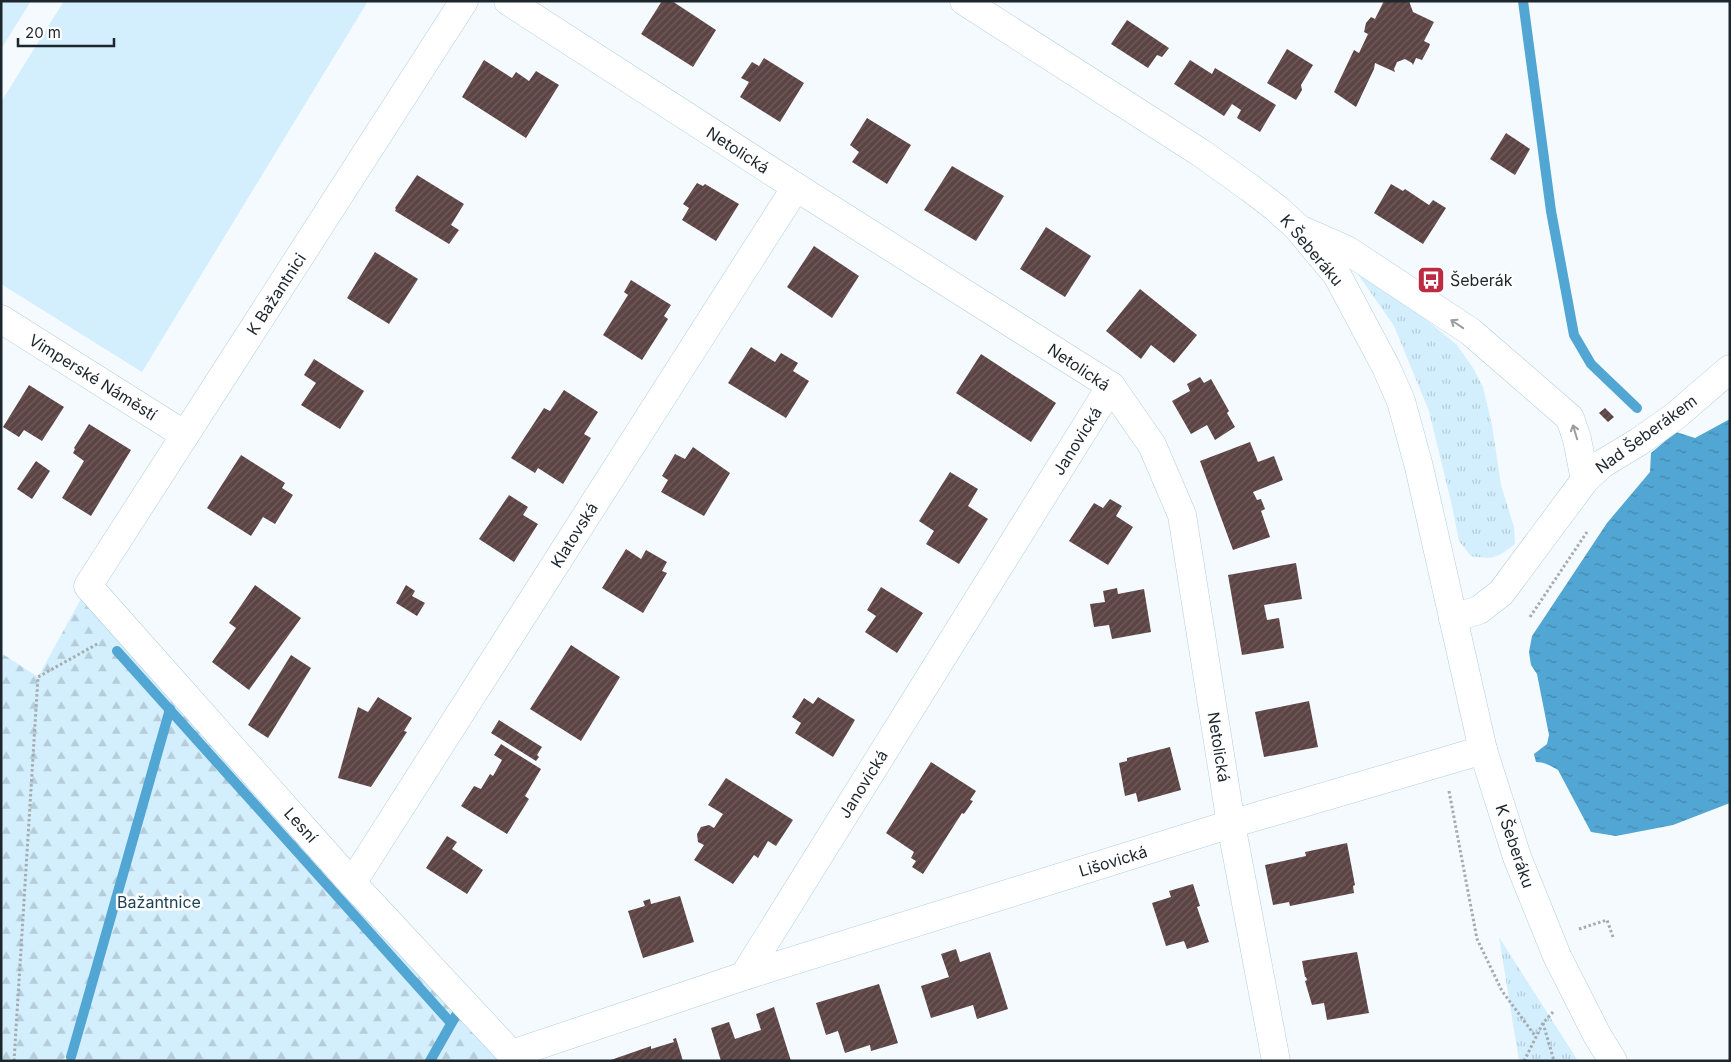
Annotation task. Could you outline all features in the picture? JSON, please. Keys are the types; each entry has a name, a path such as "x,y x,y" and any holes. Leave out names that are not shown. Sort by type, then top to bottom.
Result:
{"street":[{"name":"K Bažantnici","path":"88,586 464,1"},
{"name":"Netolická","path":"508,1 796,187 1111,386 1152,445 1182,515 1232,824 1276,1061"},
{"name":"K Šeberáku","path":"964,1 1200,153 1276,208 1297,227 1337,275 1386,366 1400,401 1419,467 1483,750 1517,857 1540,918 1573,989 1613,1061"},
{"name":"Klatovská","path":"352,883 796,187"},
{"path":"1297,227 1347,250 1471,332 1570,418 1577,439 1585,480 1500,593 1479,610 1453,618"},
{"name":"Vimperské Náměstí","path":"1,318 185,435"},
{"name":"Nad Šeberákem","path":"1585,480 1602,464 1640,441 1674,417 1730,369"},
{"name":"Janovická","path":"744,976 1111,386"},
{"name":"Lesní","path":"88,586 352,883 515,1057"},
{"name":"Lišovická","path":"744,976 1232,824 1483,750"},
{"path":"515,1057 744,976"}],"path":[{"path":"1530,617 1589,530"},
{"path":"14,1061 38,677 106,638"},
{"path":"1444,761 1477,939 1502,991 1536,1037"},
{"path":"1571,932 1607,920 1613,937"},
{"path":"1524,1061 1543,1023 1573,989"},
{"path":"1543,1023 1554,1061"}],"green space":[{"path":"1,1 31,1 1,49"},
{"path":"64,1 368,1 142,372 1,284 1,102"},
{"path":"1355,270 1417,312 1457,345 1483,387 1492,425 1501,485 1514,527 1515,544 1499,555 1490,558 1471,556 1459,541 1429,411 1394,326"},
{"name":"Bažantnice","path":"88,586 516,1061 77,1061 75,1050 59,1061 1,1061 1,653 38,677"},
{"path":"1499,937 1578,1061 1519,1061"}],"water":[{"path":"1730,419 1730,803 1673,825 1616,836 1591,832 1558,770 1547,764 1536,762 1534,754 1547,744 1549,735 1537,674 1531,665 1529,652 1532,636 1607,523 1650,472 1651,453 1676,432 1695,438"}],"building":[{"path":"662,1 672,1 716,30 693,67 641,34"},
{"path":"1384,1 1409,1 1413,12 1434,22 1424,41 1430,44 1422,60 1416,58 1413,65 1405,59 1397,62 1394,69 1395,72 1375,63 1356,107 1334,92 1354,50 1359,53 1368,34 1364,32 1366,23 1371,17 1375,19"},
{"path":"1127,20 1169,48 1162,57 1157,55 1148,68 1111,44"},
{"path":"1287,49 1313,65 1301,85 1302,90 1296,100 1267,83"},
{"path":"764,58 804,83 780,122 740,97 749,82 741,78 752,62 759,66"},
{"path":"484,60 512,78 516,72 529,81 536,71 559,85 526,138 462,97"},
{"path":"1190,60 1212,74 1215,68 1276,105 1260,132 1237,118 1241,110 1232,104 1224,116 1174,84"},
{"path":"867,118 911,145 887,184 852,162 859,152 850,145"},
{"path":"1506,133 1530,149 1515,175 1490,159"},
{"path":"952,166 1004,196 976,241 924,210"},
{"path":"417,175 464,204 451,225 459,230 449,244 395,211 395,208"},
{"path":"697,183 703,186 705,184 739,204 716,241 682,220 689,208 683,204"},
{"path":"1391,184 1403,191 1405,189 1429,205 1433,200 1446,208 1423,244 1374,213"},
{"path":"1046,227 1091,256 1065,297 1020,269"},
{"path":"814,246 859,276 832,318 787,287"},
{"path":"375,252 418,279 389,324 347,298"},
{"path":"631,280 671,305 664,316 668,319 642,360 603,335 628,295 624,292"},
{"path":"1140,289 1197,335 1174,363 1151,345 1141,359 1106,331"},
{"path":"751,347 775,362 781,353 798,363 793,371 809,381 786,418 728,383"},
{"path":"981,354 1056,403 1031,442 956,393"},
{"path":"314,359 364,391 340,429 301,405 316,383 304,375"},
{"path":"1200,377 1204,383 1211,379 1229,411 1227,413 1235,427 1215,440 1207,425 1191,434 1172,401 1190,391 1187,384"},
{"path":"29,385 64,407 42,441 24,430 19,437 3,427"},
{"path":"564,390 598,412 584,434 591,438 563,484 538,468 535,473 511,458 544,408 550,411"},
{"path":"1605,408 1614,417 1608,422 1599,413"},
{"path":"89,424 131,450 91,516 62,498 84,461 73,453 74,448"},
{"path":"1250,442 1258,462 1274,456 1283,480 1253,492 1257,500 1261,499 1265,509 1261,511 1270,537 1233,550 1200,461"},
{"path":"693,447 730,473 704,516 661,492 668,480 662,476 675,454 685,459"},
{"path":"241,455 285,483 282,488 293,495 275,524 263,517 251,536 207,508"},
{"path":"36,461 50,471 32,499 17,489"},
{"path":"950,472 978,489 968,506 988,519 959,564 926,544 934,531 919,521"},
{"path":"509,495 528,507 523,515 538,524 514,562 479,539"},
{"path":"1110,499 1122,506 1116,516 1133,527 1108,565 1069,541 1094,503 1103,508"},
{"path":"626,549 641,559 646,550 667,562 662,571 667,573 643,613 602,588"},
{"path":"1296,563 1302,599 1264,605 1267,620 1279,618 1284,648 1242,655 1228,575"},
{"path":"255,585 301,618 249,690 212,662 236,628 229,623"},
{"path":"406,585 415,591 412,596 425,603 417,616 396,603"},
{"path":"881,587 923,613 897,653 865,632 876,616 867,610"},
{"path":"1117,588 1118,594 1144,589 1151,632 1112,639 1109,625 1094,627 1090,604 1105,602 1103,591"},
{"path":"571,645 620,677 581,741 530,709"},
{"path":"291,655 311,668 268,738 248,725"},
{"path":"378,697 412,718 404,731 407,732 371,787 338,778 358,707 368,712"},
{"path":"818,697 855,720 833,757 795,733 801,723 792,717 804,698 813,704"},
{"path":"1309,701 1318,747 1264,757 1255,712"},
{"path":"499,720 542,747 536,761 491,733"},
{"path":"501,744 541,769 525,796 529,799 507,834 461,806 474,786 481,789 490,774 493,776 502,760 494,755"},
{"path":"1170,747 1181,790 1138,802 1136,793 1125,796 1119,763 1127,761 1127,758"},
{"path":"931,762 976,791 970,800 973,801 964,814 962,813 923,874 912,867 916,861 911,858 914,852 886,833"},
{"path":"726,778 793,820 776,846 768,841 758,858 754,855 733,884 694,860 704,845 698,842 697,834 701,827 709,825 714,828 723,814 708,805"},
{"path":"447,836 457,842 452,849 483,870 467,894 426,868"},
{"path":"1347,843 1355,885 1353,886 1354,893 1290,906 1289,902 1273,905 1265,865 1306,856 1305,852"},
{"path":"1193,884 1200,906 1197,907 1209,942 1187,949 1184,941 1166,946 1152,903 1171,897 1169,891"},
{"path":"680,896 694,942 643,958 628,911 645,906 643,901 650,899 651,904"},
{"path":"956,949 960,962 990,952 1008,1009 977,1019 973,1005 931,1018 921,986 949,977 941,954"},
{"path":"1357,952 1369,1013 1327,1020 1324,1003 1312,1005 1305,981 1307,980 1302,961"},
{"path":"879,984 898,1043 871,1051 870,1045 845,1053 838,1031 826,1035 816,1003"},
{"path":"774,1007 791,1061 721,1061 711,1028 729,1022 735,1039 761,1030 756,1014"},
{"path":"676,1038 683,1061 608,1061 651,1046 651,1049 674,1042 673,1039"}],"waterway":[{"path":"1523,1 1551,211 1574,335 1591,364 1637,408"},
{"path":"117,651 451,1023"},
{"path":"71,1057 170,709"},
{"path":"430,1061 459,1010"}],"place":[{"name":"Šeberák","path":"1431,280"}]}
